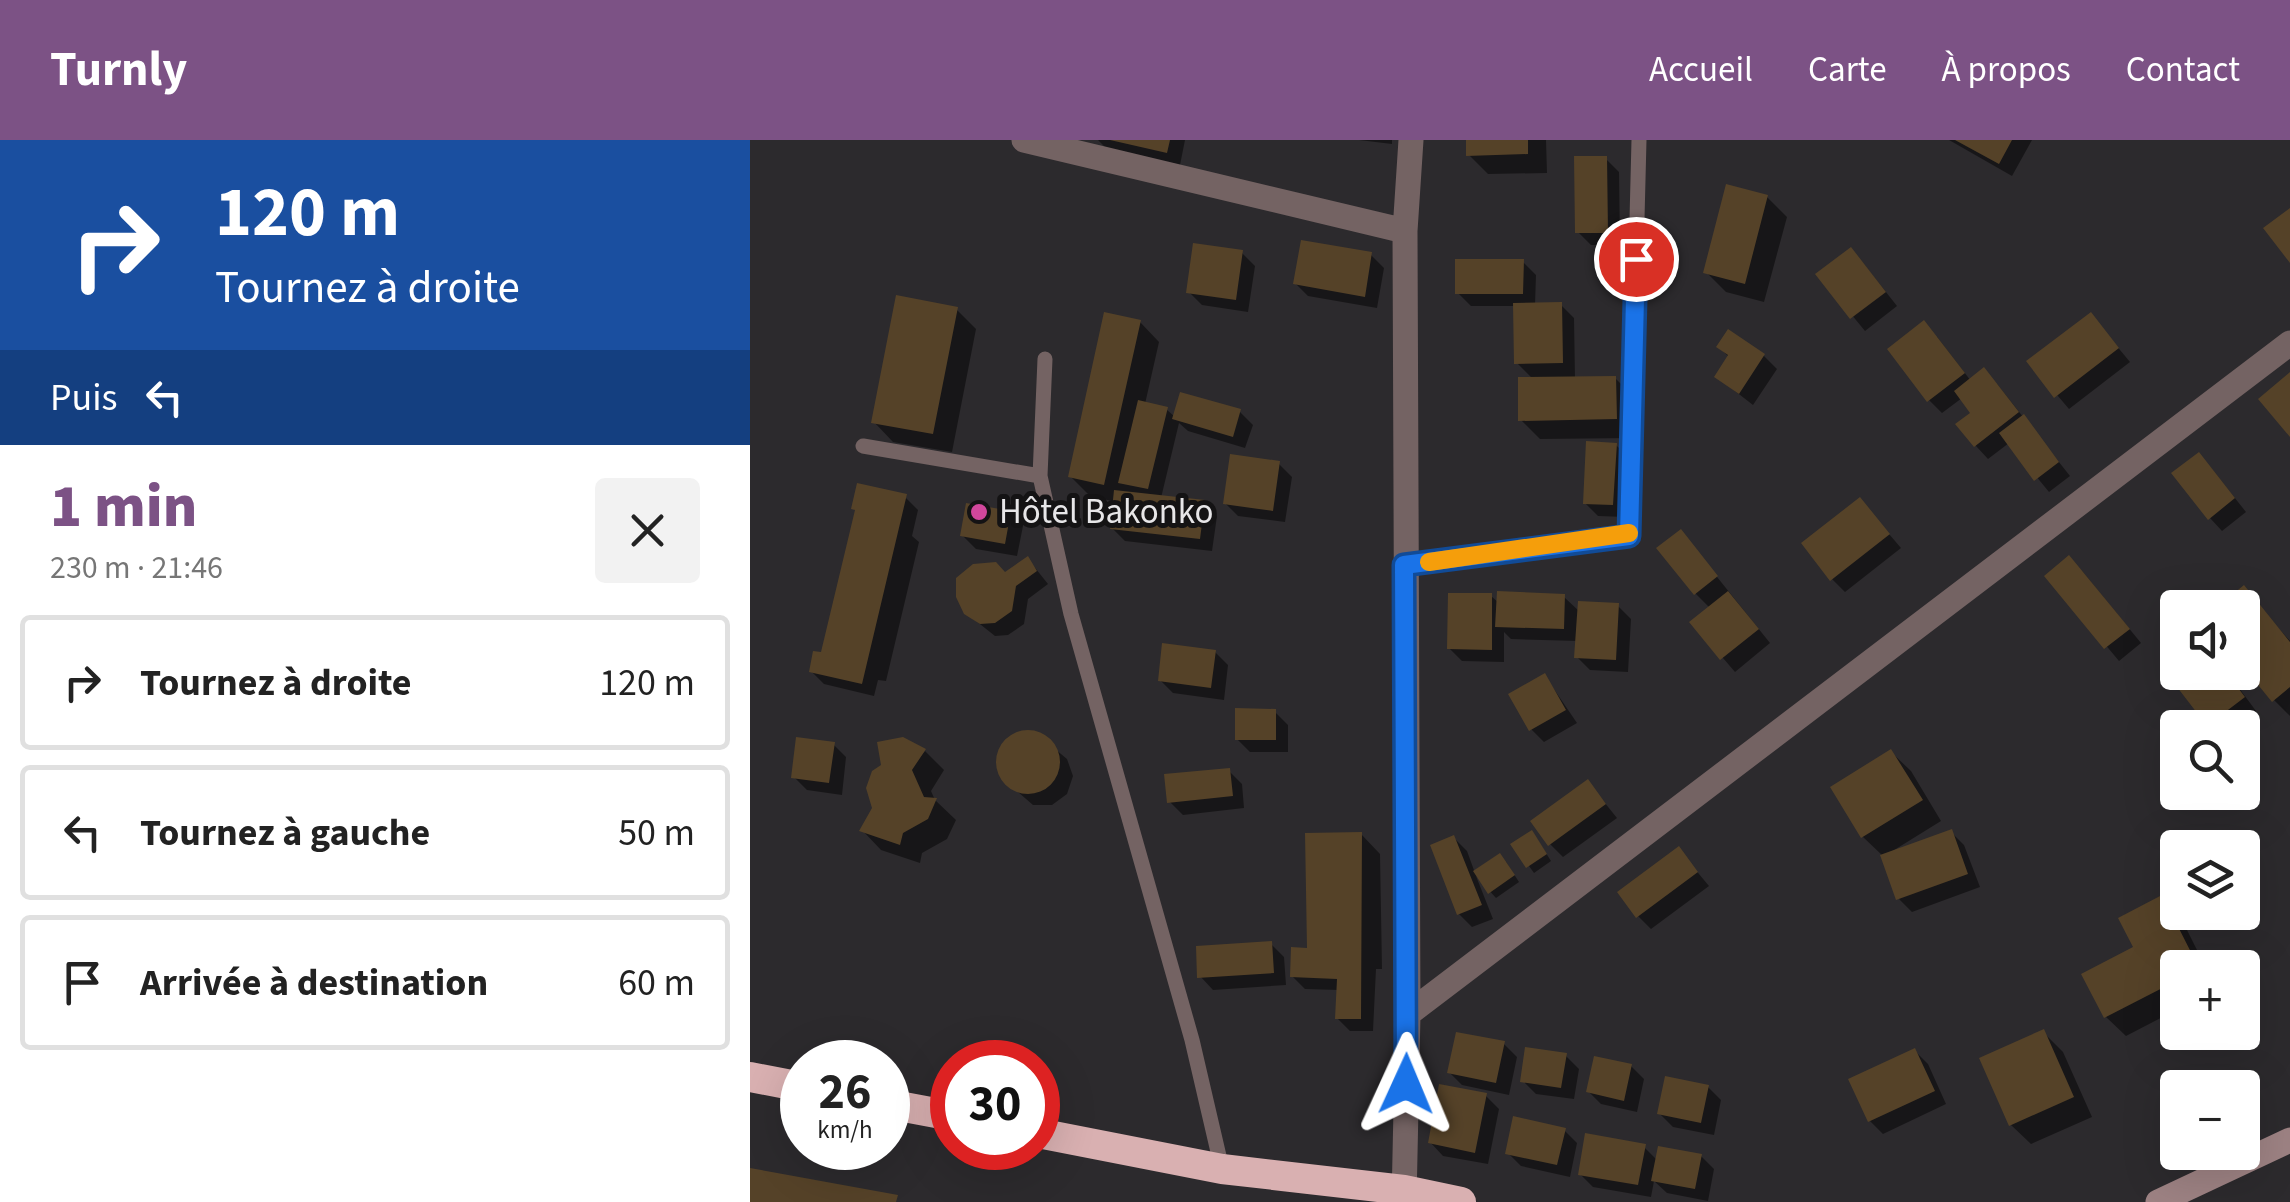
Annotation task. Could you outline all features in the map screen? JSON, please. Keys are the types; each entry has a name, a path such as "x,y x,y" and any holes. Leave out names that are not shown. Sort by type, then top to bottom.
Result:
{"highway":[{"path":"750,1077 780,1083"},
{"path":"1060,1137 1222,1169 1461,1202"}],"main road":[{"path":"2158,1202 2290,1140"}],"street":[{"path":"1024,140 1405,231"},
{"path":"1404,1196 1408,1014 1405,231 1411,140"},
{"path":"1408,1014 2290,343"}],"lane":[{"path":"1404,565 1629,536 1639,140"},
{"path":"1045,358 1040,476 1071,614 1192,1040 1222,1169"},
{"path":"863,446 1040,476"}],"building":[{"path":"1110,140 1170,140 1167,153"},
{"path":"1466,140 1528,140 1528,154 1466,156"},
{"path":"1955,140 2012,140 1999,164"},
{"path":"1574,156 1607,156 1608,233 1575,233"},
{"path":"1726,184 1768,195 1745,284 1703,273"},
{"path":"2290,208 2290,263 2263,228"},
{"path":"1301,240 1372,252 1365,297 1293,284"},
{"path":"1193,243 1243,250 1236,300 1186,293"},
{"path":"1851,247 1886,292 1850,319 1815,274"},
{"path":"1455,259 1524,259 1523,294 1455,294"},
{"path":"896,295 958,307 933,434 871,423"},
{"path":"1562,302 1563,363 1514,364 1513,303"},
{"path":"1104,312 1141,320 1104,485 1068,477"},
{"path":"2091,312 2119,348 2054,398 2026,361"},
{"path":"1924,320 1965,373 1927,402 1887,349"},
{"path":"1728,329 1765,354 1739,394 1714,377 1728,355 1716,347"},
{"path":"1984,367 2019,412 1974,447 1955,424 1970,413 1954,391"},
{"path":"2290,372 2290,437 2258,399"},
{"path":"1616,376 1617,419 1518,421 1518,377"},
{"path":"1180,392 1241,409 1233,437 1172,419"},
{"path":"1138,400 1168,407 1148,489 1118,483"},
{"path":"2024,414 2059,462 2034,481 1999,433"},
{"path":"1586,441 1617,443 1613,505 1583,504"},
{"path":"2199,452 2235,498 2208,520 2171,473"},
{"path":"1230,454 1280,461 1273,511 1223,504"},
{"path":"857,483 907,494 862,684 809,672 813,651 821,652 855,510 851,509"},
{"path":"1114,490 1205,500 1200,539 1110,529"},
{"path":"1860,497 1890,534 1830,581 1801,543"},
{"path":"966,503 1011,511 1005,544 960,536"},
{"path":"1681,529 1718,576 1694,595 1656,548"},
{"path":"2069,555 2130,629 2104,649 2044,576"},
{"path":"1028,556 1037,571 1016,586 1012,611 995,623 980,624 964,614 956,597 956,578 973,564 996,562 1005,572"},
{"path":"1497,591 1565,594 1564,629 1495,627"},
{"path":"1728,591 1759,629 1720,660 1689,622"},
{"path":"1448,593 1492,593 1492,650 1447,649"},
{"path":"1578,601 1619,603 1616,660 1574,658"},
{"path":"2260,605 2290,642 2290,687 2272,702 2260,687"},
{"path":"1162,643 1216,650 1211,688 1158,681"},
{"path":"1545,673 1566,710 1529,731 1508,694"},
{"path":"2179,690 2240,690 2245,697 2228,710 2195,710"},
{"path":"1235,708 1276,709 1276,740 1235,740"},
{"path":"1028,730 1050,740 1060,762 1050,784 1028,794 1006,784 996,762 1006,740"},
{"path":"796,737 835,742 829,783 791,778"},
{"path":"903,737 926,749 912,770 924,797 937,798 928,819 903,833 900,845 859,831 872,808 866,788 872,771 881,765 877,742"},
{"path":"1891,749 1923,800 1861,838 1830,787"},
{"path":"1230,768 1233,796 1167,803 1164,774"},
{"path":"1588,779 1606,804 1548,846 1530,821"},
{"path":"1952,829 1968,874 1896,900 1880,855"},
{"path":"1532,830 1547,854 1526,868 1510,844"},
{"path":"1362,832 1361,1019 1335,1019 1337,979 1290,977 1291,947 1307,948 1305,833"},
{"path":"1454,835 1482,905 1457,915 1430,845"},
{"path":"1679,846 1698,872 1636,918 1617,892"},
{"path":"1500,853 1515,875 1488,894 1473,871"},
{"path":"2160,896 2160,930 2180,930 2190,950 2160,950 2160,989 2104,1018 2081,974 2133,947 2118,918"},
{"path":"1272,941 1274,973 1197,978 1196,946"},
{"path":"2044,1029 2074,1097 2009,1126 1979,1058"},
{"path":"1456,1032 1505,1041 1496,1083 1447,1073"},
{"path":"1525,1047 1567,1053 1561,1088 1520,1082"},
{"path":"1915,1048 1935,1091 1868,1122 1848,1079"},
{"path":"1594,1056 1632,1064 1624,1101 1586,1092"},
{"path":"1665,1076 1709,1085 1701,1123 1657,1114"},
{"path":"1439,1084 1487,1093 1475,1153 1428,1143"},
{"path":"1513,1116 1566,1128 1557,1165 1505,1154"},
{"path":"1585,1133 1646,1144 1638,1185 1578,1175"},
{"path":"1658,1146 1702,1154 1695,1189 1651,1181"},
{"path":"750,1168 898,1195 896,1202 750,1202"}],"slow traffic":[{"path":"1429,562 1629,533"}],"place":[{"name":"Hôtel Bakonko","path":"979,512"}],"route":[{"path":"1406,1084 1404,565 1629,536 1636,259"}]}
